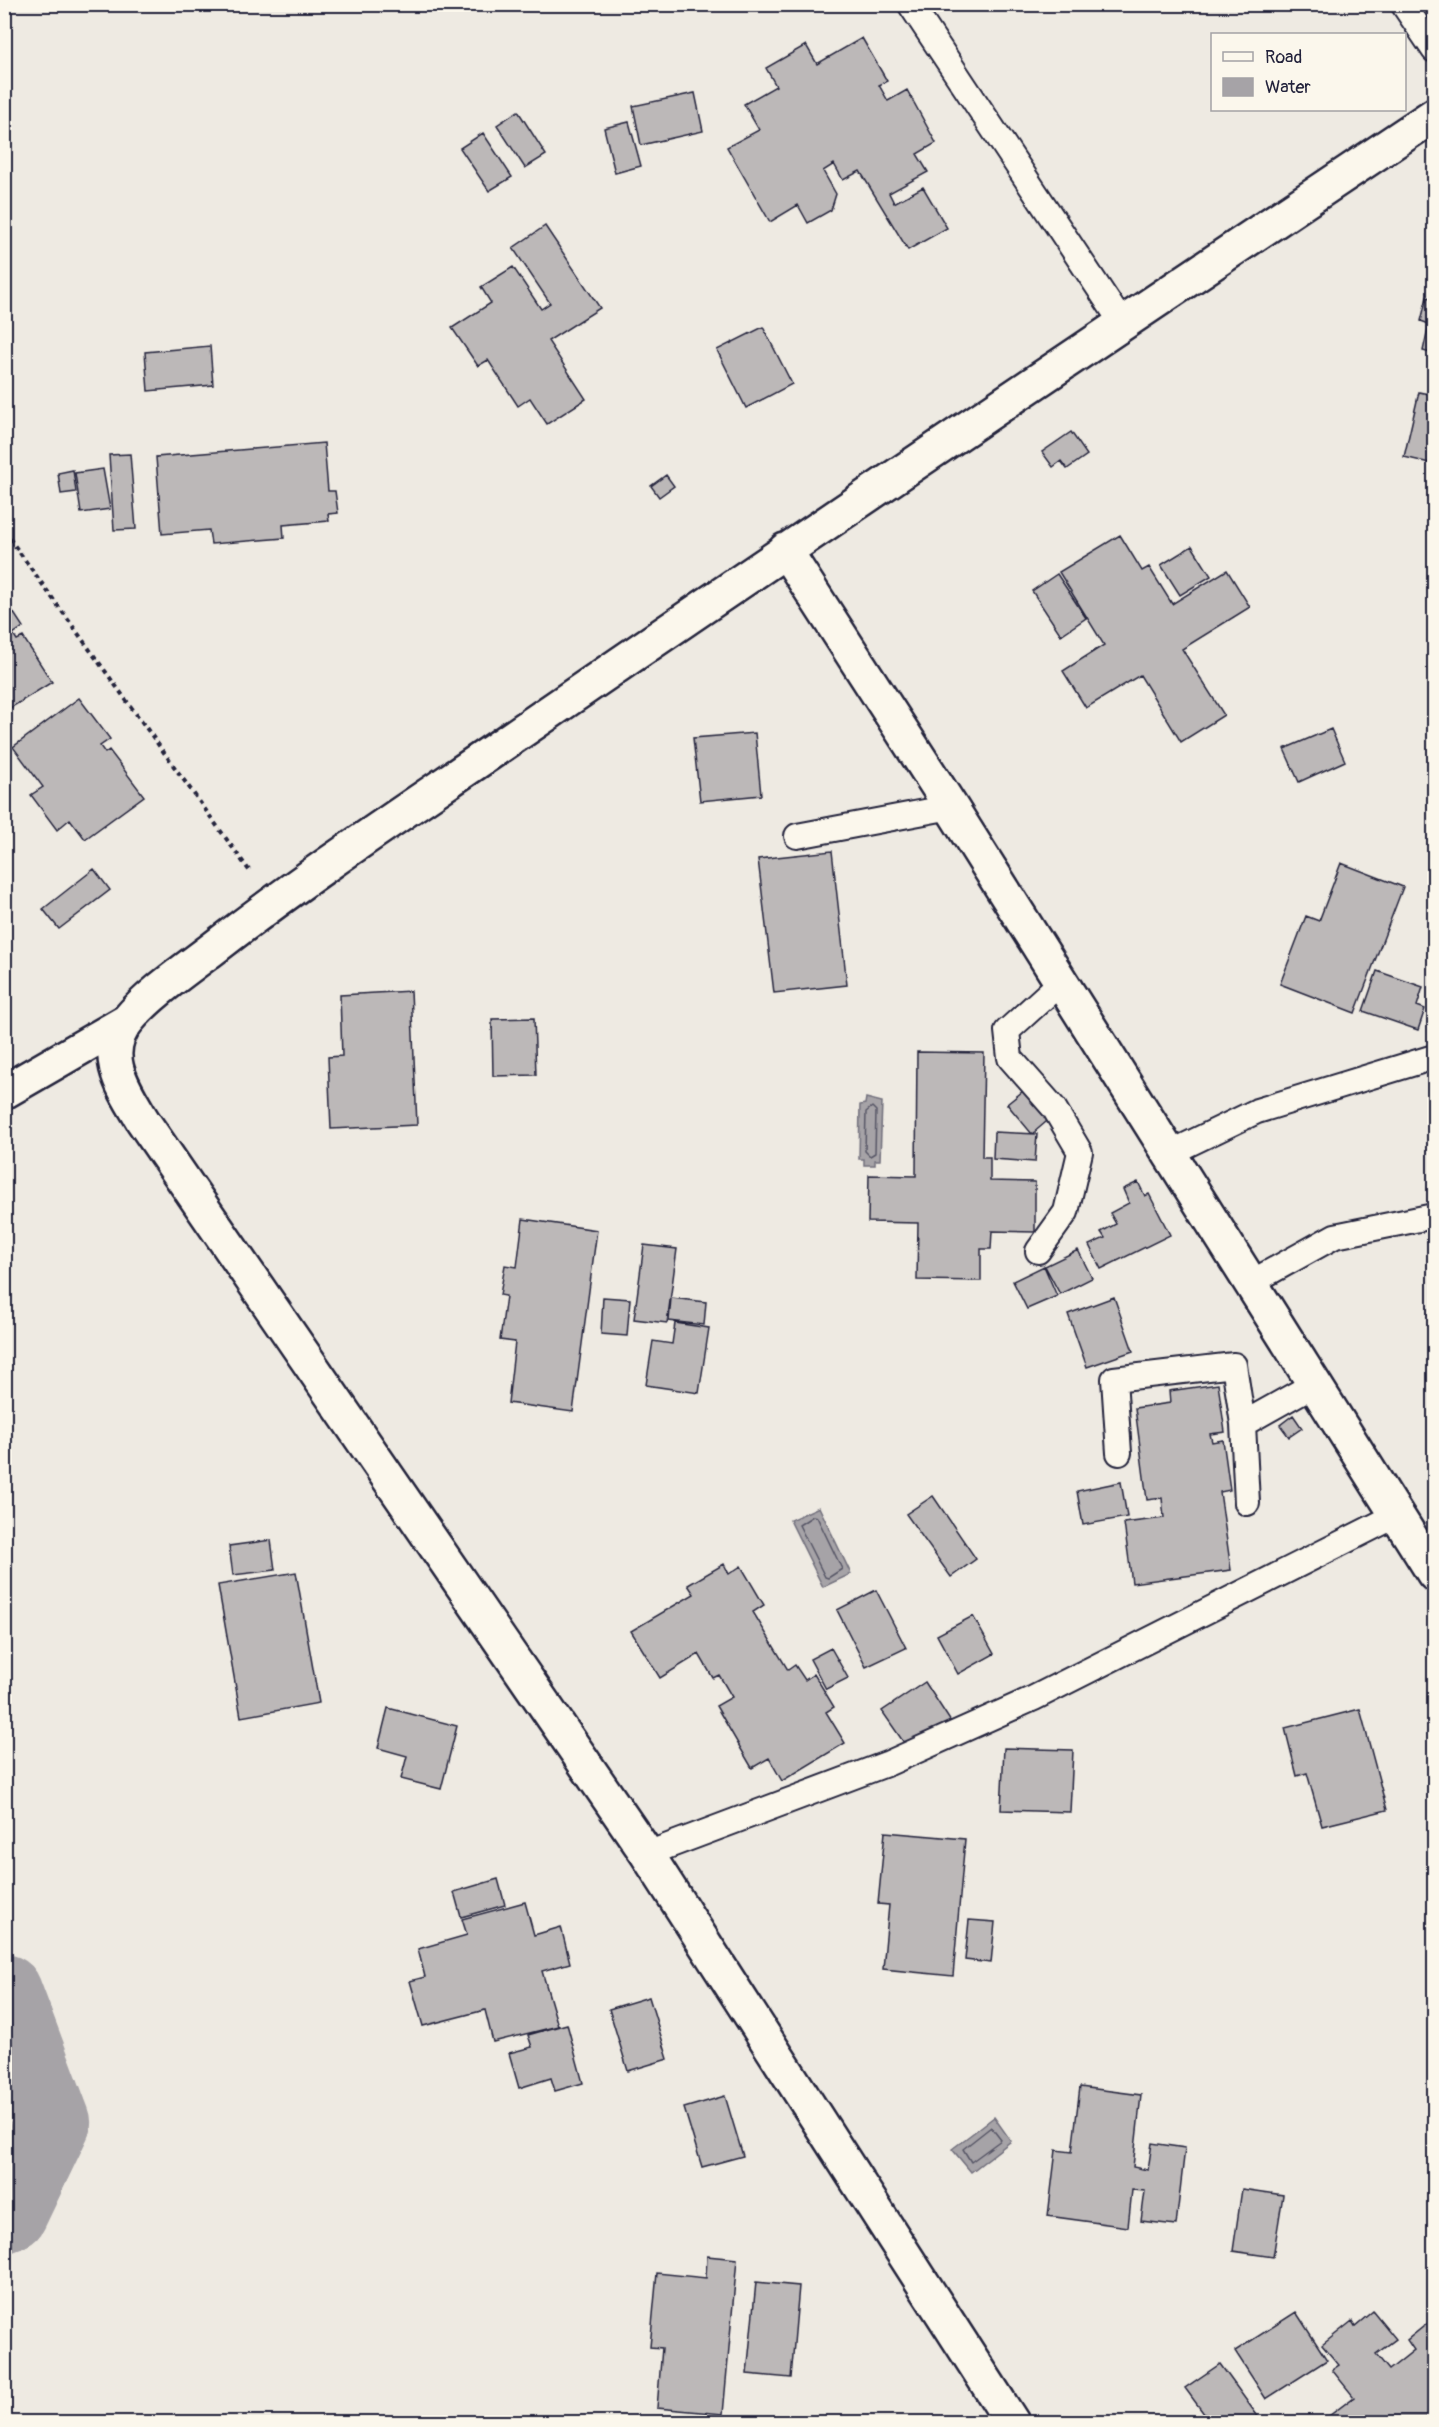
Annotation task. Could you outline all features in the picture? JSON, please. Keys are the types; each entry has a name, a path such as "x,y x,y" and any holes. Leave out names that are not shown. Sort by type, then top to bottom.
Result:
{"street":[{"path":"4,1092 127,1021 174,978 272,903 785,550 1434,115"},
{"path":"785,550 1062,981 1399,1514 1434,1574"},
{"path":"127,1021 114,1044 114,1064 122,1085 143,1120 647,1854 1012,2422"}],"lane":[{"path":"910,4 1122,323"},
{"path":"1403,4 1434,50"},
{"path":"797,836 951,807"},
{"path":"1038,1251 1066,1212 1080,1152 1054,1108 1010,1058 1007,1031 1062,981"},
{"path":"1170,1153 1257,1111 1434,1057"},
{"path":"1252,1282 1335,1236 1434,1216"},
{"path":"1119,1453 1114,1379 1234,1365 1243,1424 1247,1503"},
{"path":"1243,1424 1316,1383"},
{"path":"647,1854 900,1759 1034,1698 1399,1514"}],"path":[{"path":"4,531 272,903"}],"water":[{"path":"866,1098 882,1102 880,1160 875,1160 875,1165 864,1165 864,1159 859,1159 860,1105 865,1104"},
{"path":"819,1507 851,1574 823,1587 790,1520"},
{"path":"994,2117 1011,2141 971,2172 952,2149"}],"building":[{"path":"862,38 887,81 879,85 888,101 907,90 936,143 917,154 928,172 889,193 894,203 923,187 947,228 908,250 860,171 843,180 834,164 823,171 836,194 831,210 808,223 798,205 770,222 727,147 759,130 744,104 776,86 766,68 806,45 817,64"},
{"path":"695,93 703,131 641,145 633,106"},
{"path":"518,111 546,155 525,168 497,125"},
{"path":"629,122 641,166 615,173 604,128"},
{"path":"483,133 512,177 489,191 460,148"},
{"path":"545,226 600,308 548,341 586,399 547,424 530,398 518,406 488,360 478,366 452,328 491,303 481,287 513,267 541,309 550,303 513,248"},
{"path":"1427,297 1434,299 1434,354 1423,351 1429,324 1421,321"},
{"path":"763,327 792,384 746,408 717,350"},
{"path":"210,346 213,385 148,391 145,352"},
{"path":"1419,392 1434,395 1434,464 1404,457"},
{"path":"1071,432 1087,455 1067,469 1061,461 1053,467 1042,452"},
{"path":"324,443 328,491 335,491 338,513 328,514 329,521 283,525 284,538 211,544 209,530 162,534 156,457"},
{"path":"130,454 136,529 114,530 109,455"},
{"path":"103,469 110,509 81,513 75,473"},
{"path":"73,470 76,492 61,494 58,473"},
{"path":"666,475 674,486 659,497 651,486"},
{"path":"1120,535 1142,571 1149,567 1172,604 1227,570 1250,607 1182,649 1224,715 1181,742 1140,675 1086,708 1063,671 1104,645 1059,572"},
{"path":"1192,546 1211,576 1180,595 1161,565"},
{"path":"1057,574 1086,618 1061,635 1032,591"},
{"path":"4,598 23,627 13,634 17,640 23,637 52,682 4,712"},
{"path":"79,698 110,739 100,746 105,753 109,750 144,796 85,839 70,819 57,830 31,795 43,787 13,747"},
{"path":"1331,729 1345,761 1299,782 1284,749"},
{"path":"755,733 761,795 700,801 693,738"},
{"path":"832,851 847,985 774,993 758,859"},
{"path":"1341,863 1403,887 1355,1013 1280,984 1306,916 1319,921"},
{"path":"94,869 110,890 59,929 43,909"},
{"path":"1377,971 1423,987 1417,1006 1425,1009 1418,1030 1363,1011"},
{"path":"411,991 417,1125 331,1129 328,1057 342,1056 340,995"},
{"path":"534,1018 536,1075 493,1076 492,1019"},
{"path":"917,1052 984,1053 982,1157 990,1157 990,1181 1035,1182 1035,1232 992,1231 991,1249 981,1249 981,1281 917,1280 918,1223 868,1222 869,1175 916,1176"},
{"path":"1028,1087 1053,1116 1032,1134 1007,1104"},
{"path":"994,1132 1037,1134 1035,1162 993,1159"},
{"path":"1138,1182 1145,1196 1149,1194 1170,1235 1101,1269 1089,1245 1105,1238 1101,1232 1116,1224 1110,1213 1129,1203 1123,1189"},
{"path":"523,1219 597,1230 573,1412 508,1403 515,1342 500,1340 506,1296 500,1295 505,1265 517,1267"},
{"path":"644,1245 677,1249 667,1323 634,1319"},
{"path":"1078,1250 1092,1278 1060,1294 1045,1266"},
{"path":"1044,1266 1057,1296 1027,1309 1013,1281"},
{"path":"603,1297 630,1299 627,1336 601,1334"},
{"path":"1114,1297 1133,1351 1087,1367 1068,1314"},
{"path":"671,1298 706,1302 704,1325 669,1321"},
{"path":"675,1323 709,1328 699,1393 646,1385 653,1341 672,1344"},
{"path":"1218,1384 1225,1432 1210,1434 1212,1442 1223,1440 1230,1490 1220,1492 1231,1570 1132,1583 1124,1523 1164,1518 1162,1498 1147,1500 1135,1408 1170,1403 1169,1391"},
{"path":"1293,1415 1302,1428 1289,1437 1280,1425"},
{"path":"1121,1482 1127,1517 1083,1525 1077,1491"},
{"path":"933,1496 976,1559 951,1577 906,1514"},
{"path":"271,1540 275,1570 233,1575 229,1546"},
{"path":"724,1564 729,1574 741,1566 764,1605 753,1612 788,1670 795,1665 805,1680 814,1674 834,1707 826,1712 845,1743 782,1781 769,1758 752,1768 716,1706 732,1697 719,1675 713,1678 699,1654 660,1678 631,1631 694,1594 688,1585"},
{"path":"296,1572 319,1703 241,1717 218,1585"},
{"path":"876,1590 906,1648 866,1667 837,1610"},
{"path":"973,1616 994,1654 958,1674 937,1635"},
{"path":"831,1648 848,1678 826,1689 810,1659"},
{"path":"925,1682 951,1722 909,1750 882,1711"},
{"path":"388,1708 457,1726 441,1789 401,1779 407,1756 378,1748"},
{"path":"1360,1709 1387,1810 1322,1826 1307,1773 1297,1776 1285,1728"},
{"path":"1004,1748 1073,1750 1070,1812 1001,1810"},
{"path":"885,1832 965,1839 953,1976 883,1969 889,1905 878,1904"},
{"path":"498,1879 505,1905 461,1917 454,1892"},
{"path":"525,1902 534,1935 561,1927 570,1963 542,1971 558,2026 493,2042 485,2010 423,2026 410,1981 425,1977 418,1949 467,1935 462,1919"},
{"path":"969,1920 995,1922 991,1963 965,1960"},
{"path":"649,1997 668,2059 628,2071 609,2009"},
{"path":"567,2024 583,2083 555,2091 551,2078 519,2088 509,2053 532,2047 528,2035"},
{"path":"1080,2087 1141,2095 1133,2167 1148,2170 1152,2143 1185,2148 1176,2225 1141,2221 1145,2191 1132,2190 1128,2227 1048,2216 1056,2150 1072,2152"},
{"path":"725,2096 743,2156 702,2167 684,2108"},
{"path":"1242,2189 1283,2195 1273,2257 1233,2251"},
{"path":"707,2256 737,2259 723,2414 657,2408 662,2348 650,2347 657,2273 706,2278"},
{"path":"756,2282 799,2286 791,2378 747,2374"},
{"path":"1373,2311 1396,2339 1376,2354 1389,2370 1414,2350 1407,2340 1434,2318 1434,2422 1321,2422 1354,2397 1332,2370 1339,2365 1322,2345 1352,2321 1355,2326"},
{"path":"1296,2312 1327,2360 1266,2399 1235,2351"},
{"path":"1220,2364 1262,2422 1210,2422 1185,2388"}],"waterway":[{"path":"4,1992 53,2122 10,2212 4,2215"}]}
